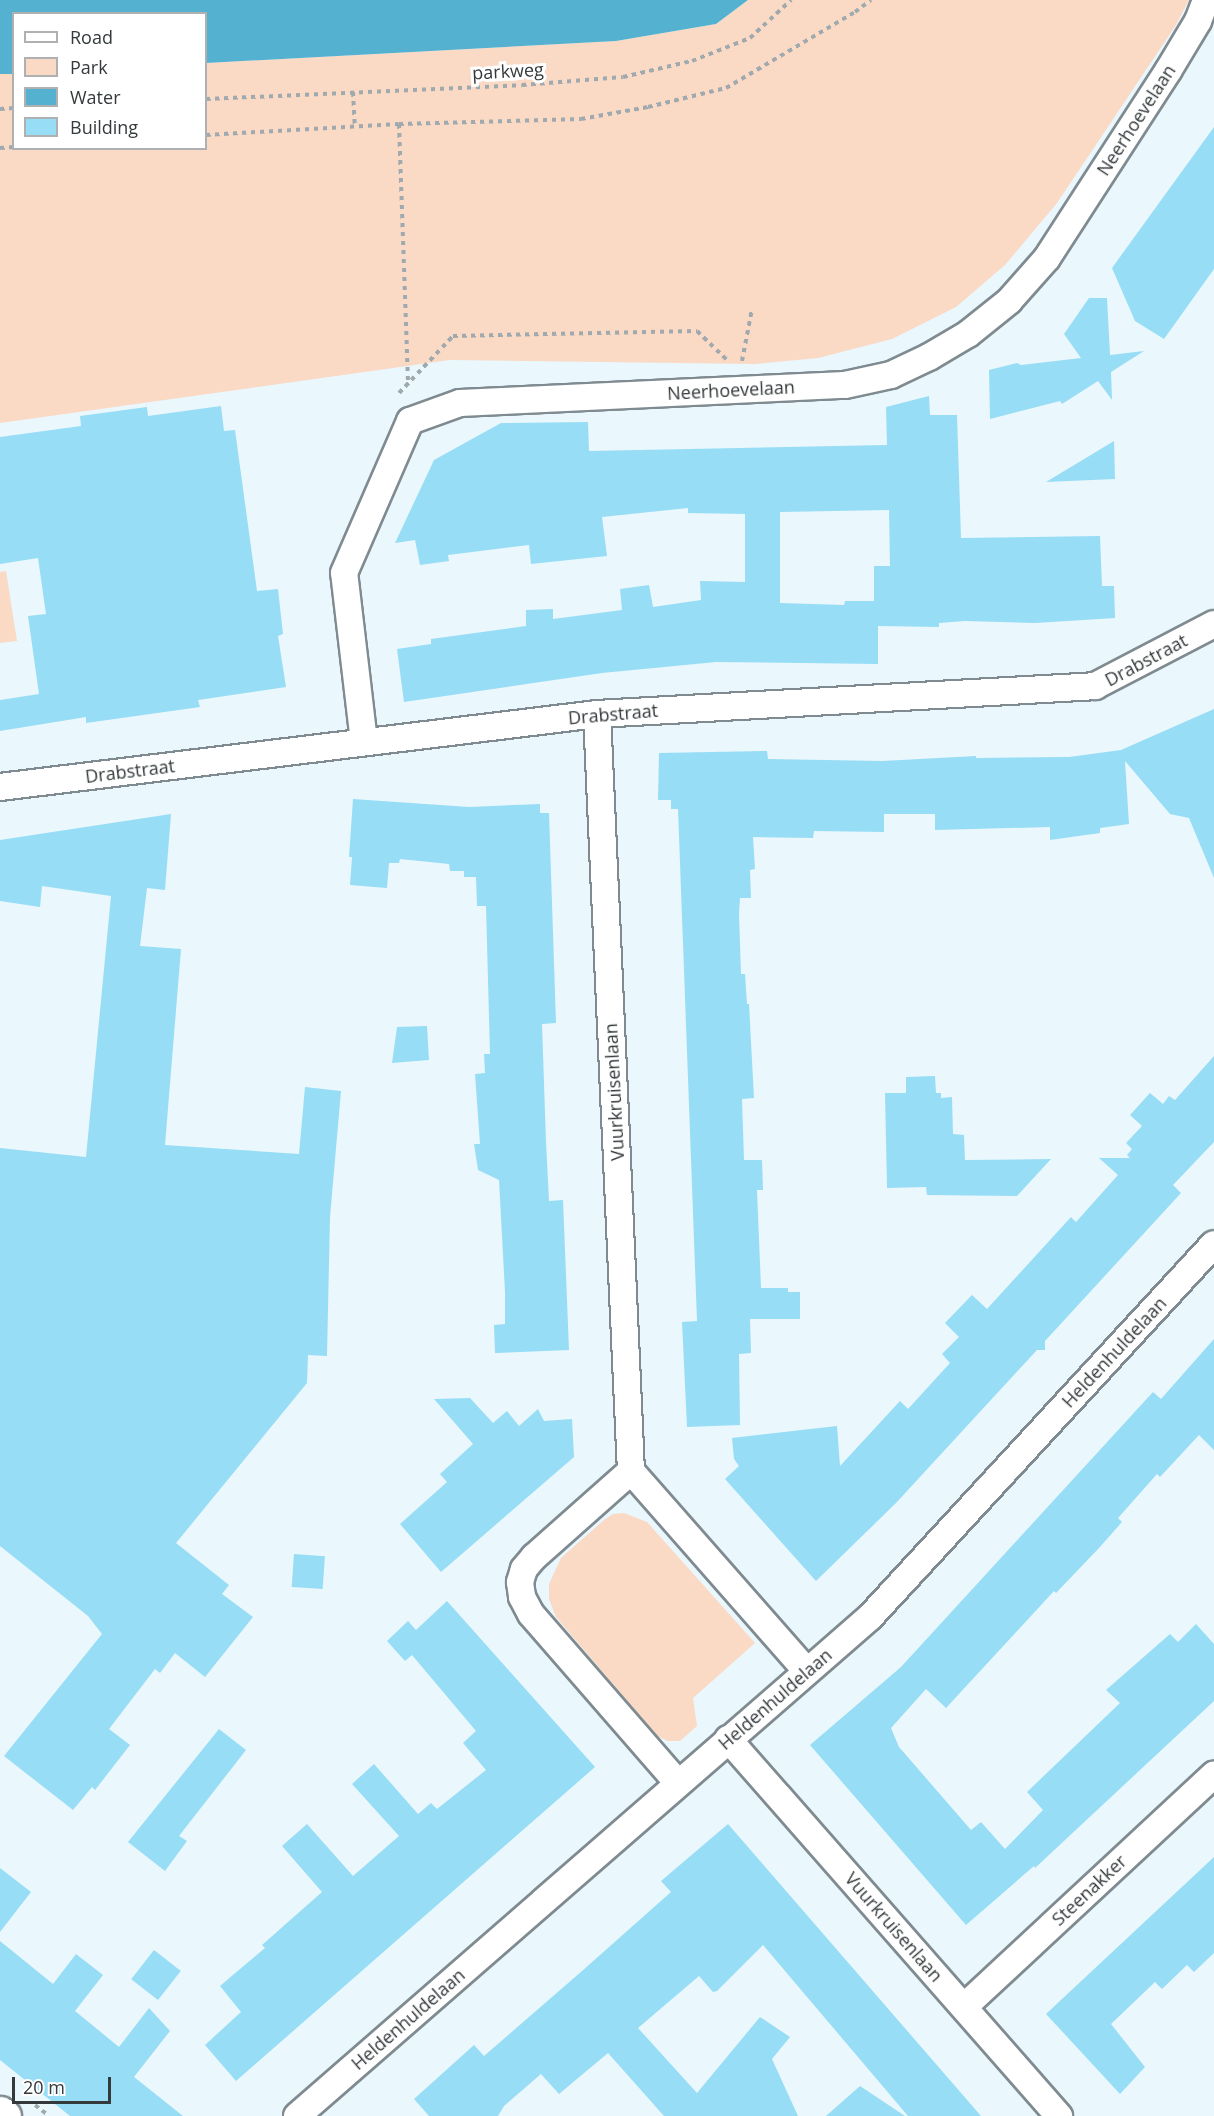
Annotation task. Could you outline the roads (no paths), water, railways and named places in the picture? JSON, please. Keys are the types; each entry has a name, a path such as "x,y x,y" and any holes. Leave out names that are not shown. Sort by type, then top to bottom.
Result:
{"main road":[{"path":"0,2113 4,2116"}],"street":[{"name":"Neerhoevelaan","path":"364,742 344,573 410,421 460,403 748,381 845,384 891,375 929,357 968,334 1009,302 1047,258 1168,71 1198,21 1206,0"},
{"name":"Drabstraat","path":"0,787 597,714 1095,686 1214,624"},
{"name":"Vuurkruisenlaan","path":"597,714 631,1471"},
{"name":"Heldenhuldelaan","path":"297,2116 677,1782 870,1617 1214,1244"},
{"path":"677,1782 531,1614 522,1597 520,1582 524,1569 534,1557 631,1471 807,1671"},
{"name":"Vuurkruisenlaan","path":"728,1739 965,2006 1059,2116"},
{"name":"Steenakker","path":"965,2006 1214,1775"}],"water":[{"path":"0,0 748,0 716,24 616,41 207,63 207,12 12,12 12,74 0,74"}]}
